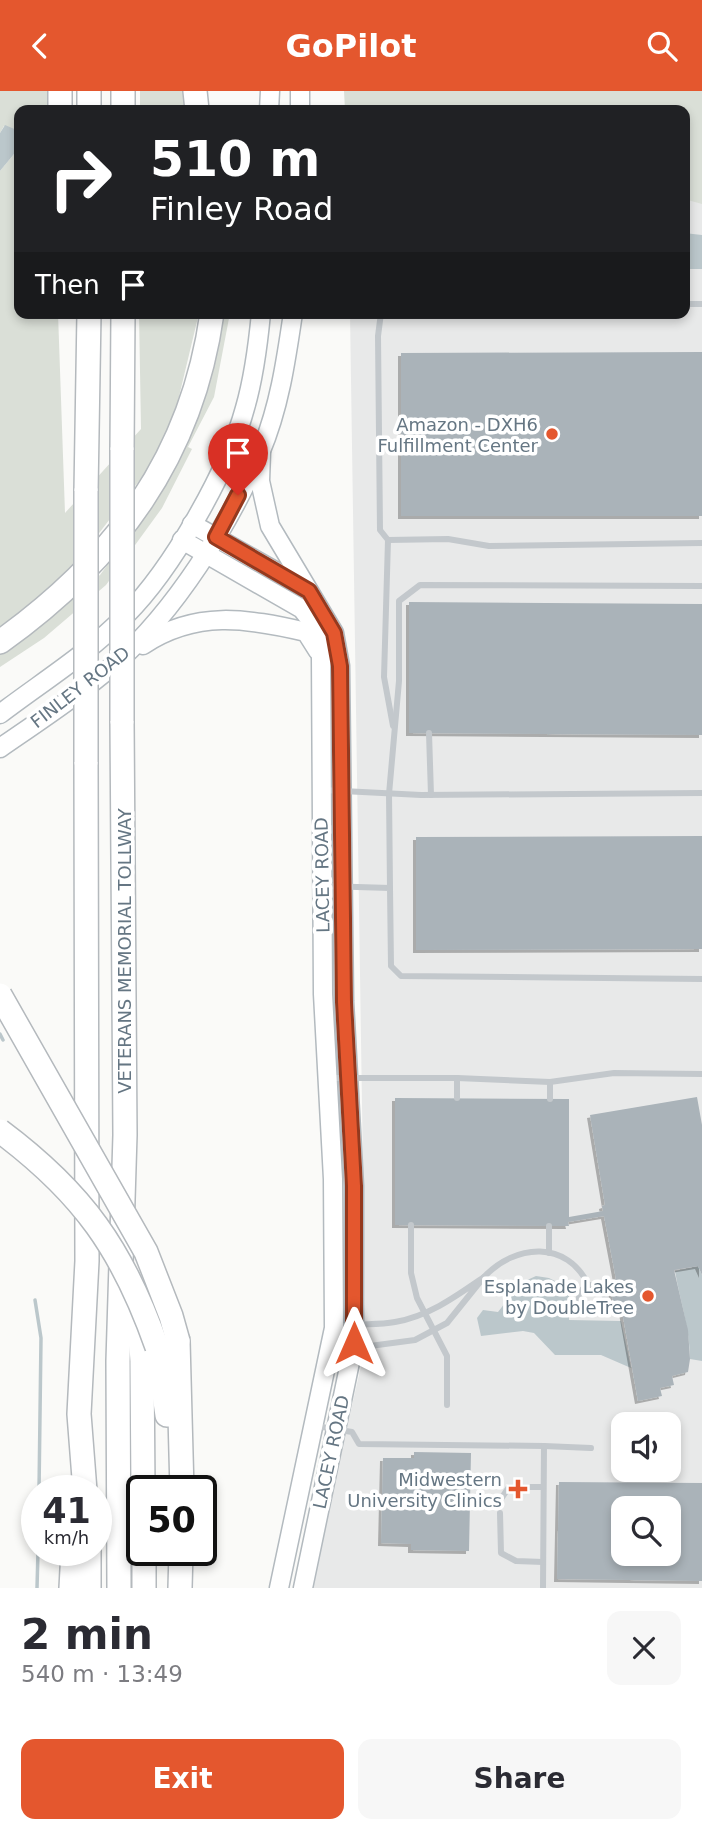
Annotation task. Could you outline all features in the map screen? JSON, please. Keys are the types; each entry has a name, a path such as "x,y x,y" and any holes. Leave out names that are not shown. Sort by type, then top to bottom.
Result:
{"highway":[{"path":"75,319 86,448"},
{"path":"77,1475 87,1261 86,448 89,319"},
{"name":"VETERANS MEMORIAL TOLLWAY","path":"119,1588 118,1361 125,1135 123,319"},
{"path":"0,642 41,613 73,584 104,551 158,479 187,417 208,346 211,319"},
{"path":"0,995 146,1252 171,1316 167,1344 179,1475"},
{"path":"0,1131 55,1177 103,1233 167,1344"},
{"path":"125,1135 142,1361 143,1475"},
{"path":"79,1414 84,1475"},
{"path":"71,1588 72,1566"},
{"path":"89,1566 89,1588"},
{"path":"144,1566 144,1588"},
{"path":"180,1588 181,1566"}],"main road":[{"name":"FINLEY ROAD","path":"0,714 100,639 128,613 182,540 234,443 256,361 260,319"},
{"name":"FINLEY ROAD","path":"0,748 117,663 170,604 216,537 261,453 284,378 292,319"},
{"path":"261,453 260,481 270,526 309,591"},
{"name":"LACEY ROAD","path":"192,524 309,591 334,633 340,666 348,1077 354,1186 354,1343 303,1588"},
{"path":"182,540 205,553"},
{"name":"LACEY ROAD","path":"205,553 302,609 316,627 321,657 321,790 333,1192 334,1328 279,1588"},
{"path":"117,663 167,629 205,621 226,620 306,632 321,657"}],"lane":[{"path":"380,319 378,336 380,530 388,540 384,677 395,735"},
{"path":"388,540 448,539 489,546 702,543"},
{"path":"702,586 420,585 399,601 399,681 390,794 391,966 401,976 702,979"},
{"path":"429,733 431,795"},
{"path":"321,790 431,795 702,793"},
{"path":"323,886 390,888"},
{"path":"328,1079 457,1078 550,1082 614,1073 702,1074"},
{"path":"457,1078 457,1098"},
{"path":"550,1082 550,1099"},
{"path":"411,1225 411,1273 424,1313 447,1356 447,1405"},
{"path":"549,1226 549,1253"},
{"path":"334,1328 354,1343 395,1345 415,1340 447,1323 497,1263 514,1254 533,1251 549,1253 569,1261 583,1275 589,1286"},
{"path":"334,1328 354,1323 391,1323 439,1308 484,1277"},
{"path":"589,1286 598,1287 604,1295 603,1304 596,1310 586,1310 580,1302 581,1292 589,1286"},
{"path":"314,1425 352,1432 359,1444 591,1448"},
{"path":"543,1588 544,1446"},
{"path":"501,1499 509,1487 543,1487"},
{"path":"500,1513 501,1553 516,1561 543,1562"}],"shaded area":[{"path":"0,91 49,91 50,105 14,105 14,130 4,126 0,133"},
{"path":"140,91 185,91 186,105 140,105"},
{"path":"344,91 702,91 702,204 690,201 690,105 345,105"},
{"path":"5,125 14,129 14,154 0,171 0,133"},
{"path":"14,154 14,319 58,319 65,513 141,429 139,319 198,319 176,409 152,464 67,575 0,629 0,171"},
{"path":"690,170 702,170 702,1588 310,1588 361,1366 365,1304 350,319 690,319"},
{"path":"690,234 702,235 702,269 690,269"},
{"path":"219,319 229,319 214,397 188,447 192,449 162,508 106,585 44,638 0,667 0,654 100,575 154,502"},
{"path":"698,1266 702,1275 702,1361 690,1359 687,1326 675,1271"},
{"path":"536,1276 549,1278 569,1288 569,1320 621,1321 631,1368 601,1355 555,1355 534,1333 523,1331 481,1336 477,1318 483,1310 498,1312 519,1287"}],"building":[{"name":"Amazon - DXH6 Fulfillment Center","path":"702,352 702,516 401,516 401,353"},
{"path":"409,602 702,604 702,735 409,733"},
{"path":"702,836 702,949 416,950 416,837"},
{"path":"697,1097 702,1125 702,1275 698,1266 674,1270 688,1330 690,1359 688,1372 672,1376 674,1385 660,1388 662,1396 638,1401 622,1311 615,1312 609,1281 616,1279 604,1216 568,1222 569,1226 395,1225 395,1098 569,1099 569,1217 603,1211 602,1206 605,1205 590,1115"},
{"path":"414,1452 471,1453 469,1551 411,1550 411,1544 381,1543 383,1458 414,1458"},
{"path":"559,1482 702,1483 702,1581 557,1579"}],"waterway":[{"path":"0,1034 3,1040"},
{"path":"35,1300 41,1338 39,1475"},
{"path":"37,1588 38,1566"}],"place":[{"name":"Amazon - DXH6 Fulfillment Center","path":"552,434"},
{"name":"Esplanade Lakes by DoubleTree","path":"648,1296"},
{"name":"Midwestern University Clinics","path":"518,1489"}],"route":[{"path":"238,495 216,537 309,591 334,633 340,666 344,1002 354,1186 354,1343"}]}
